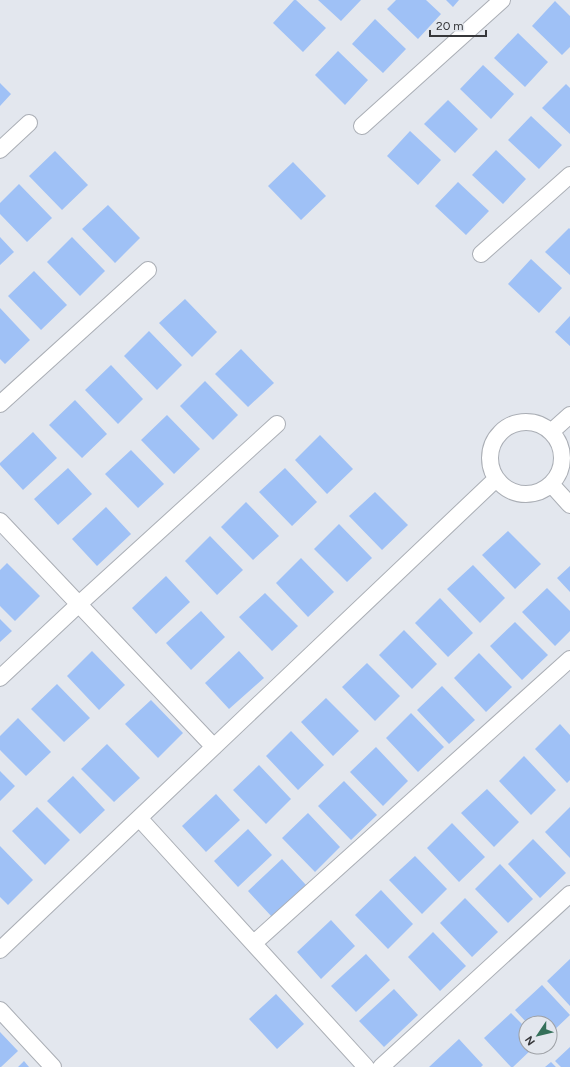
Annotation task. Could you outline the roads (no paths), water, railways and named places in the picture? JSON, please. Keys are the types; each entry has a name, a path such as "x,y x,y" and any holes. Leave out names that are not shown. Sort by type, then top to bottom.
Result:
{"street":[{"path":"362,126 502,0"},
{"path":"0,150 29,123"},
{"path":"481,254 570,175"},
{"path":"0,404 148,270"},
{"path":"552,432 570,416"},
{"path":"518,422 530,422 542,425 552,432 558,441 562,452 562,464 558,475 551,484 541,491 529,494 517,493 505,488 496,479 491,468 489,456 492,445 502,430 507,426 518,422"},
{"path":"0,678 277,424"},
{"path":"0,950 140,819 496,479"},
{"path":"551,484 570,505"},
{"path":"0,521 214,747"},
{"path":"254,943 570,659"},
{"path":"140,819 366,1067"},
{"path":"381,1067 570,894"},
{"path":"0,1010 53,1067"}]}
